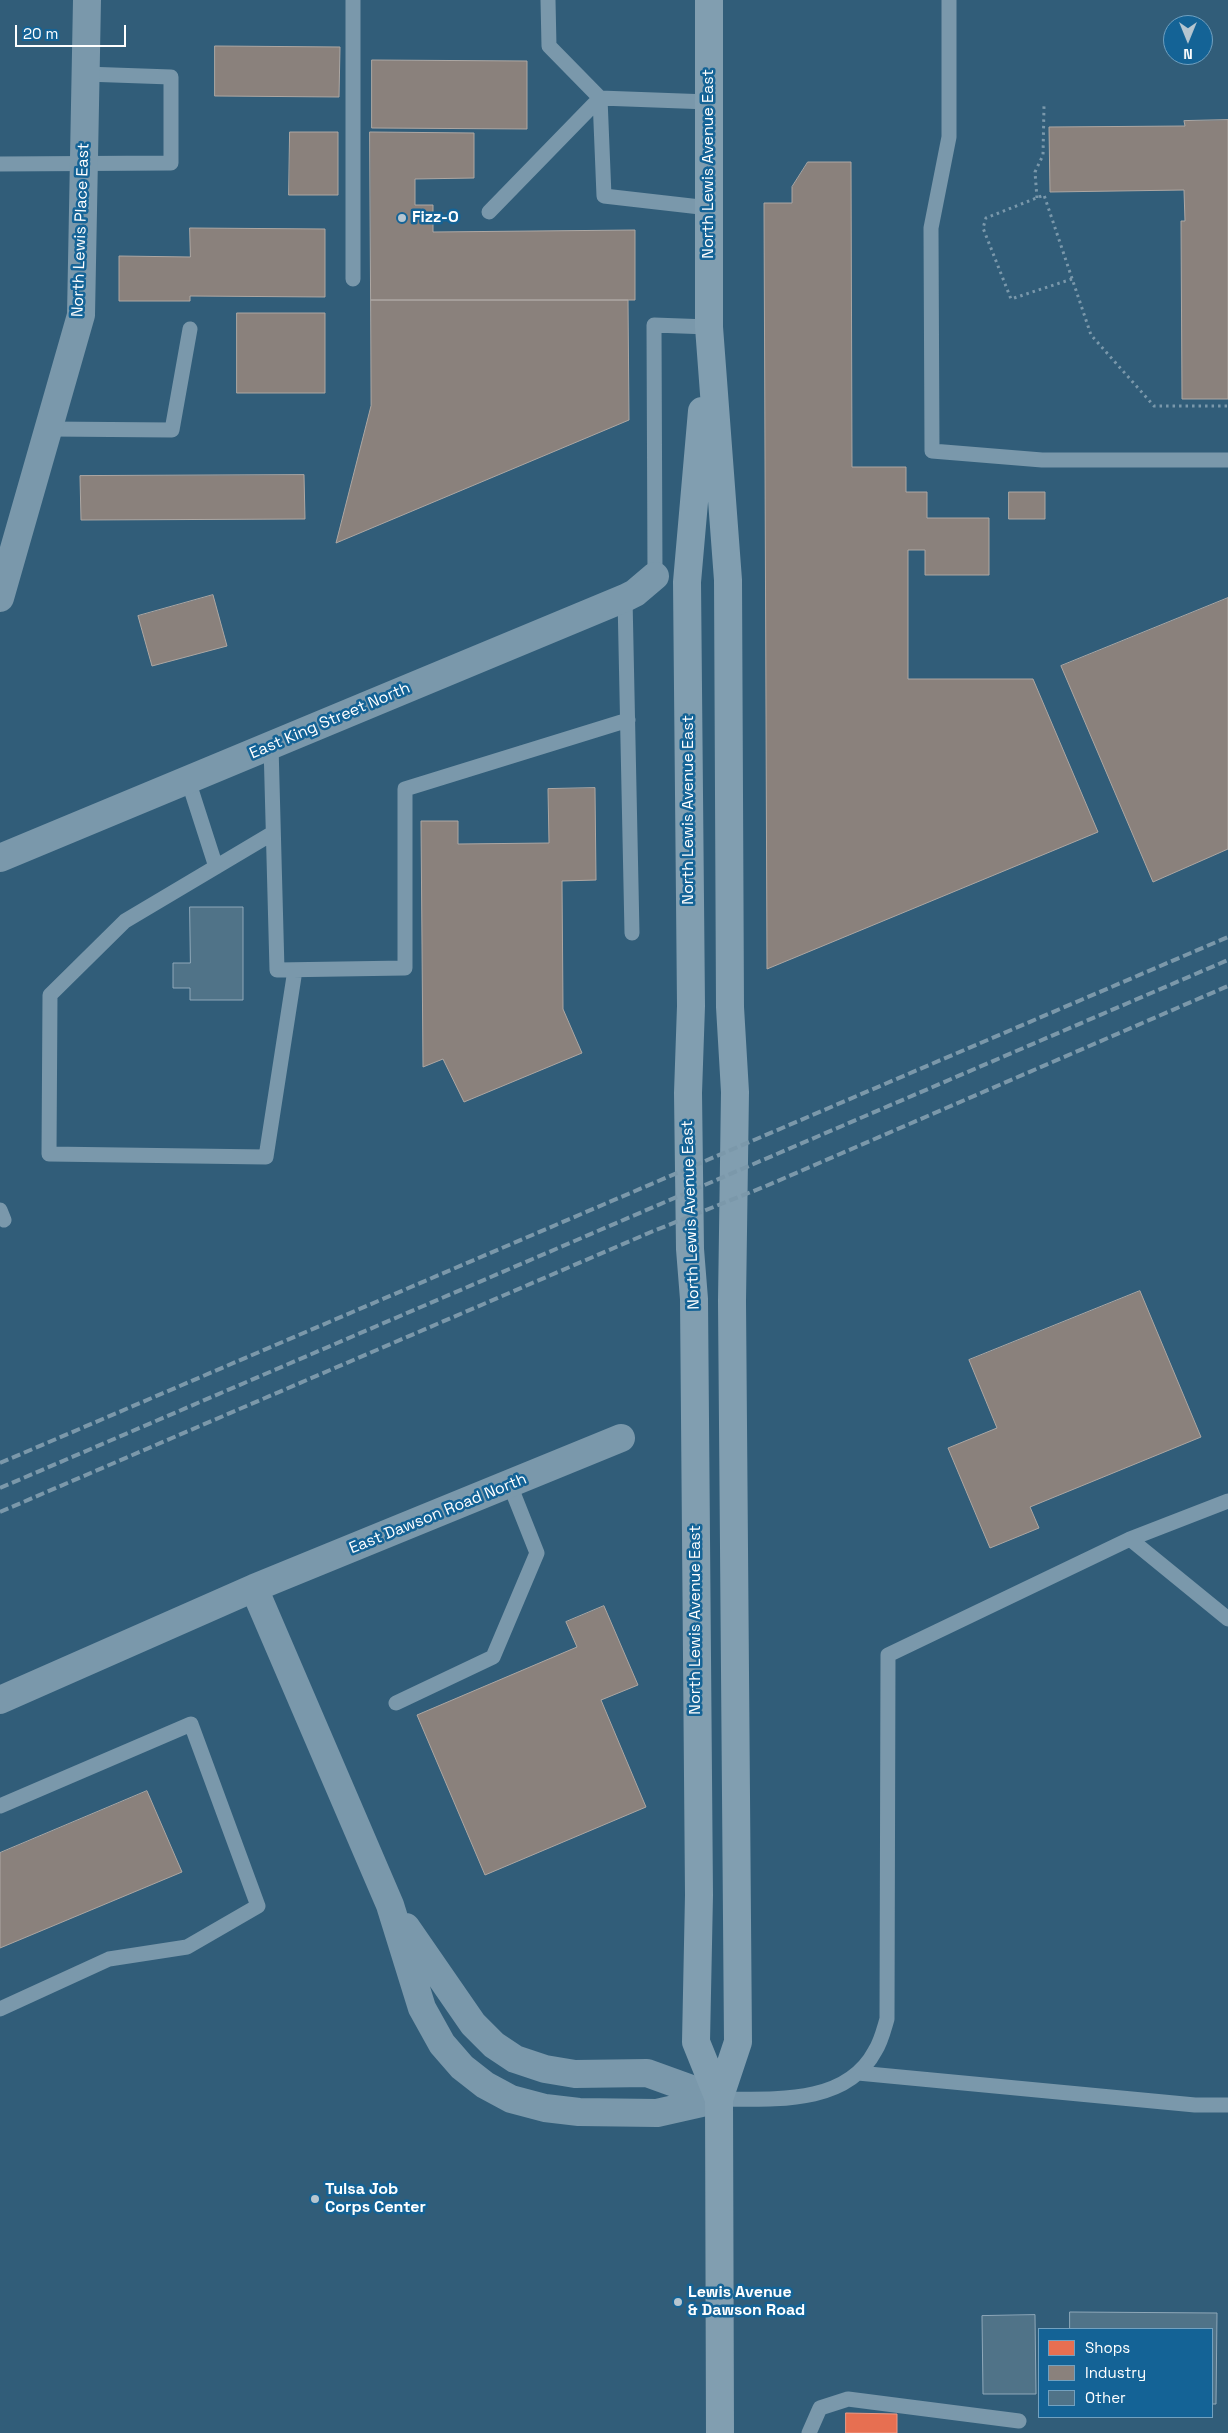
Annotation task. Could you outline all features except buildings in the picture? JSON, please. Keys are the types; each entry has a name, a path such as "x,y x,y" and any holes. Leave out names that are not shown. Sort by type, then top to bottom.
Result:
{"main road":[{"name":"North Lewis Avenue East","path":"709,0 709,327 728,580 730,1007 735,1092 732,1311 738,2042 719,2099 720,2433"},
{"name":"North Lewis Avenue East","path":"709,327 687,582 691,1006 688,1093 694,1329 699,1895 696,2042 719,2099"}],"street":[{"name":"North Lewis Place East","path":"0,598 81,315 86,0"},
{"name":"East King Street North","path":"0,858 625,598 635,593 655,576"},
{"name":"East Dawson Road North","path":"0,1700 254,1588 621,1438"},
{"path":"254,1588 390,1905 422,2008 442,2044 462,2066 484,2085 511,2099 545,2108 579,2112 657,2113 719,2099"},
{"path":"390,1905 473,2024 494,2045 514,2058 545,2069 575,2074 647,2073 719,2099"}],"lane":[{"path":"353,0 353,279"},
{"path":"548,0 549,46 600,98 604,196 709,208"},
{"path":"949,0 949,137 931,228 932,451 1042,460 1228,460"},
{"path":"0,164 171,163 171,77 85,74"},
{"path":"488,212 600,98 709,102"},
{"path":"655,576 654,325 709,327"},
{"path":"49,429 172,430 190,329"},
{"path":"625,598 632,933"},
{"path":"271,745 277,970 406,968 405,789 628,720"},
{"path":"188,780 216,867"},
{"path":"273,834 125,921 50,995 49,1154 266,1157 295,970"},
{"path":"396,1703 493,1657 537,1553 510,1484"},
{"path":"719,2099 804,2097 835,2086 858,2073 875,2052 887,2019 888,1655 1130,1539 1228,1502"},
{"path":"1130,1539 1228,1619"},
{"path":"0,1806 191,1724 258,1906 187,1947 109,1959 0,2009"},
{"path":"858,2073 1195,2105 1228,2105"},
{"path":"809,2433 820,2408 848,2398 1020,2421"}],"path":[{"path":"1037,198 1036,172 1043,154 1044,106"},
{"path":"1072,279 1011,299 983,228 986,218 1044,195 1072,279 1090,335 1154,406 1228,406"}],"railway":[{"path":"0,1463 1228,937"},
{"path":"0,1488 1228,960"},
{"path":"0,1512 651,1232 766,1186 1228,986"}],"place":[{"name":"Fizz-O","path":"402,218"},
{"name":"Tulsa Job Corps Center","path":"315,2199"},
{"name":"Lewis Avenue & Dawson Road","path":"678,2302"}]}
